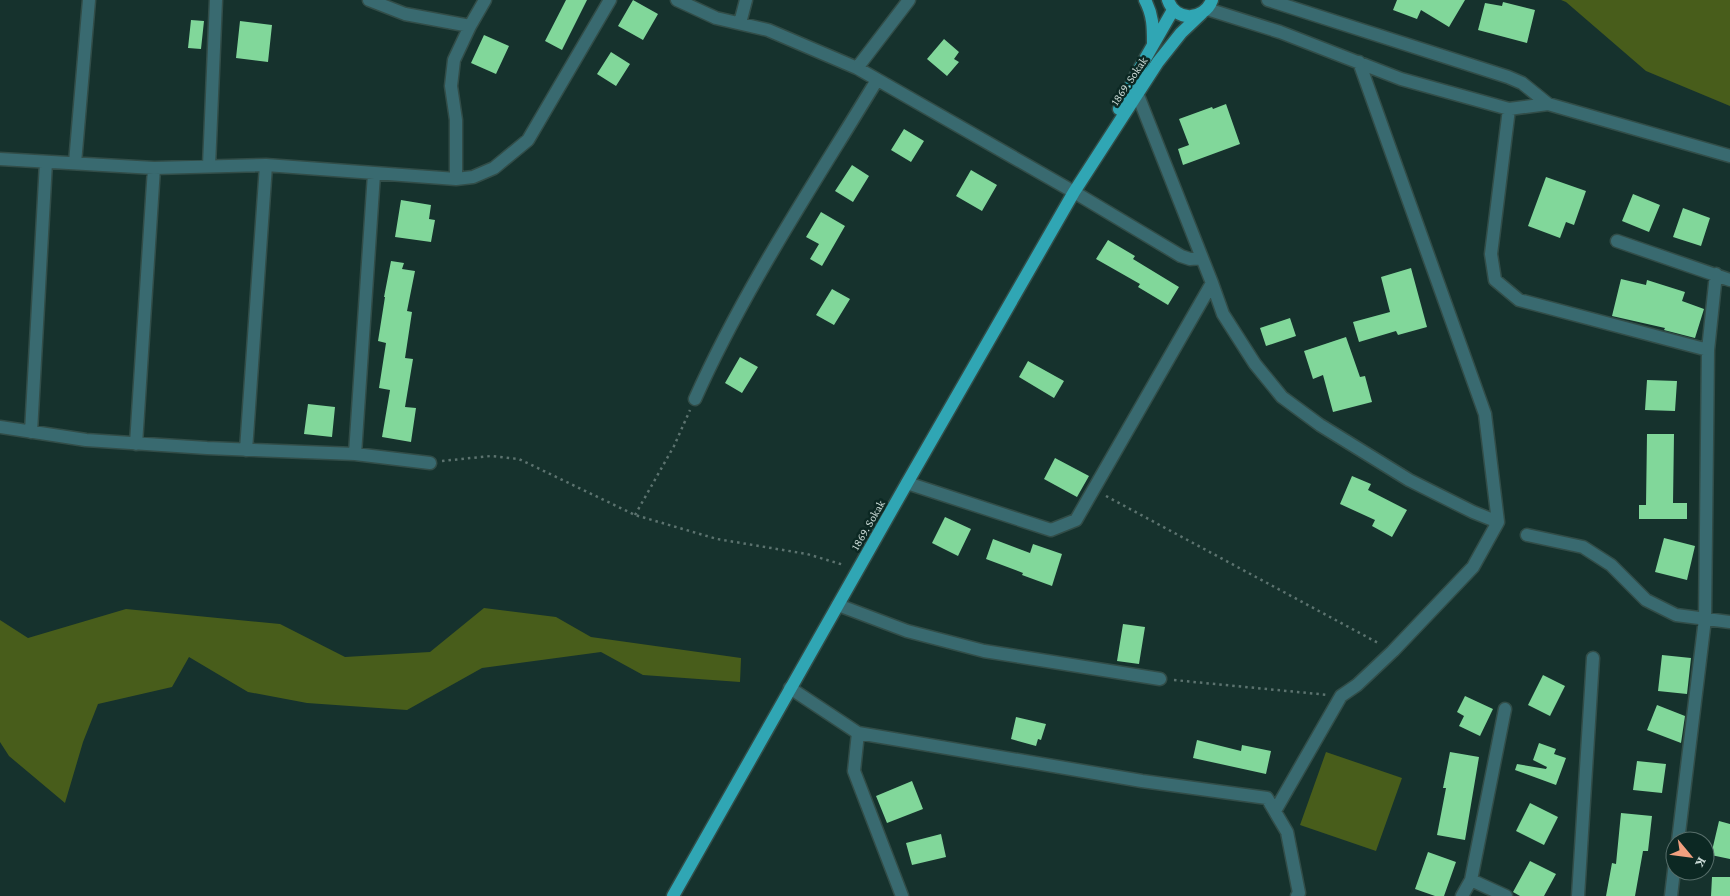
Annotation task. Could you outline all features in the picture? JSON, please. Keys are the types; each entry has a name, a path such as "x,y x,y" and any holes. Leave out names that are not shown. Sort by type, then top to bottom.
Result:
{"main road":[{"path":"1145,0 1153,21 1153,45"},
{"path":"1168,3 1186,16 1206,8"},
{"name":"1869. Sokak","path":"1088,169 1153,45 1168,3"},
{"name":"1869. Sokak","path":"673,896 1074,192 1137,93 1171,45 1206,8"}],"street":[{"path":"75,163 89,0"},
{"path":"209,166 216,0"},
{"path":"369,0 405,14 470,26"},
{"path":"456,179 456,120 451,86 454,60 485,0"},
{"path":"0,159 154,168 266,164 374,174 456,179 473,177 494,168 528,140 610,0"},
{"path":"678,0 716,18 768,30 857,68 1074,192 1181,256 1190,259 1202,258"},
{"path":"740,23 746,0"},
{"path":"857,68 909,0"},
{"path":"1268,0 1508,77 1522,83 1548,104 1730,156"},
{"path":"1206,8 1280,32 1401,79 1508,109 1548,104"},
{"path":"1275,811 1341,696 1357,685 1393,651 1473,567 1498,522 1485,414 1359,62"},
{"path":"695,399 717,350 767,260 877,80"},
{"path":"1137,93 1223,314 1254,364 1282,397 1320,426 1409,480 1473,512 1498,522"},
{"path":"1508,109 1491,254 1495,280 1518,300 1708,350"},
{"path":"31,432 46,162"},
{"path":"246,450 266,164"},
{"path":"136,444 154,168"},
{"path":"354,454 374,174"},
{"path":"1617,241 1730,280"},
{"path":"1679,831 1705,619 1708,350 1716,274"},
{"path":"907,483 1051,530 1076,520 1212,283"},
{"path":"0,427 86,440 246,450 354,454 430,462"},
{"path":"1527,535 1582,547 1611,565 1646,600 1676,615 1730,622"},
{"path":"838,605 907,631 984,651 1160,679"},
{"path":"1578,896 1593,658"},
{"path":"790,688 858,733 1142,781 1268,798 1287,832 1299,893 1297,896"},
{"path":"1462,896 1471,880 1505,709"},
{"path":"858,733 854,771 902,896"},
{"path":"1471,880 1506,896"},
{"path":"1671,896 1673,881"}],"path":[{"path":"635,515 674,446 695,399"},
{"path":"430,462 491,456 518,459 635,515 717,539 807,554 857,571"},
{"path":"1094,489 1393,651"},
{"path":"1160,679 1341,696"}],"green space":[{"path":"1561,0 1730,0 1730,106 1646,71 1566,2"},
{"path":"484,608 556,617 591,637 741,658 740,682 643,675 601,652 482,668 407,710 307,703 248,692 189,657 172,687 98,704 83,742 65,803 9,756 0,742 0,620 28,638 126,609 280,624 345,657 430,652"},
{"path":"1326,752 1402,778 1376,851 1300,825"}],"building":[{"path":"566,0 587,0 562,50 545,41"},
{"path":"633,0 658,14 643,40 618,26"},
{"path":"1397,0 1465,0 1449,27 1421,10 1417,19 1393,10"},
{"path":"1503,2 1535,10 1527,43 1478,30 1485,3 1502,6"},
{"path":"191,20 204,21 201,49 188,48"},
{"path":"240,21 272,25 268,62 236,58"},
{"path":"484,35 509,46 496,74 471,63"},
{"path":"944,39 959,52 954,59 959,62 947,76 927,59"},
{"path":"611,52 630,64 616,86 597,74"},
{"path":"1226,104 1240,144 1183,165 1178,149 1189,145 1179,119"},
{"path":"904,129 924,141 911,162 891,150"},
{"path":"852,165 869,176 853,202 835,191"},
{"path":"971,170 997,185 982,211 956,196"},
{"path":"1546,177 1586,191 1574,225 1566,222 1560,238 1528,226"},
{"path":"1633,194 1660,205 1649,232 1622,221"},
{"path":"401,200 431,205 429,219 435,220 431,242 395,237"},
{"path":"1683,208 1710,218 1701,246 1673,237"},
{"path":"821,212 845,226 822,266 810,259 819,244 806,237"},
{"path":"1108,240 1135,256 1133,259 1179,287 1168,305 1138,287 1140,284 1096,259"},
{"path":"391,261 404,263 402,269 415,271 407,311 412,312 405,358 413,359 405,407 416,408 411,442 382,437 390,390 379,388 386,343 378,341"},
{"path":"1411,268 1427,327 1398,335 1396,331 1359,342 1353,322 1390,312 1381,277"},
{"path":"1621,279 1646,285 1647,280 1685,292 1682,301 1704,309 1695,338 1664,330 1665,328 1612,316"},
{"path":"832,289 850,299 834,325 816,315"},
{"path":"1290,318 1296,336 1266,346 1260,328"},
{"path":"1346,337 1360,377 1365,376 1372,402 1333,412 1323,375 1313,379 1304,351"},
{"path":"740,357 758,367 742,393 725,383"},
{"path":"1028,361 1064,381 1054,398 1019,377"},
{"path":"1647,380 1677,381 1675,411 1645,410"},
{"path":"308,404 335,407 332,437 304,434"},
{"path":"1647,434 1674,434 1673,503 1687,503 1687,519 1639,519 1639,505 1646,505"},
{"path":"1055,458 1089,476 1077,497 1044,479"},
{"path":"1352,476 1371,484 1368,490 1407,510 1392,537 1372,526 1375,520 1340,504"},
{"path":"945,517 971,529 958,556 932,543"},
{"path":"1664,538 1695,546 1687,580 1655,572"},
{"path":"993,539 1030,553 1033,544 1062,554 1052,586 986,559"},
{"path":"1123,624 1145,627 1139,664 1117,661"},
{"path":"1662,655 1691,658 1687,694 1658,691"},
{"path":"1543,675 1565,686 1550,716 1528,705"},
{"path":"1465,696 1493,709 1480,736 1459,726 1464,716 1457,712"},
{"path":"1657,705 1685,716 1681,743 1647,730"},
{"path":"1016,717 1046,724 1041,740 1038,739 1036,746 1011,739"},
{"path":"1197,740 1241,751 1242,745 1271,751 1266,774 1193,758"},
{"path":"1539,743 1556,749 1554,754 1566,758 1556,785 1515,770 1517,764 1546,769 1547,767 1533,760"},
{"path":"1450,752 1479,757 1465,840 1437,835 1446,788 1443,788"},
{"path":"1637,761 1666,764 1662,793 1633,790"},
{"path":"912,781 923,809 887,823 876,796"},
{"path":"1530,803 1558,817 1544,845 1516,831"},
{"path":"1621,813 1652,816 1648,851 1643,851 1635,896 1606,896 1612,863 1616,864"},
{"path":"1719,821 1730,824 1730,859 1715,856 1715,838"},
{"path":"941,834 946,857 912,865 906,843"},
{"path":"1428,852 1456,862 1444,896 1435,896 1415,889"},
{"path":"1530,861 1556,874 1544,896 1520,896 1513,892"},
{"path":"1715,877 1730,877 1730,896 1711,896 1712,881 1715,881"}]}
